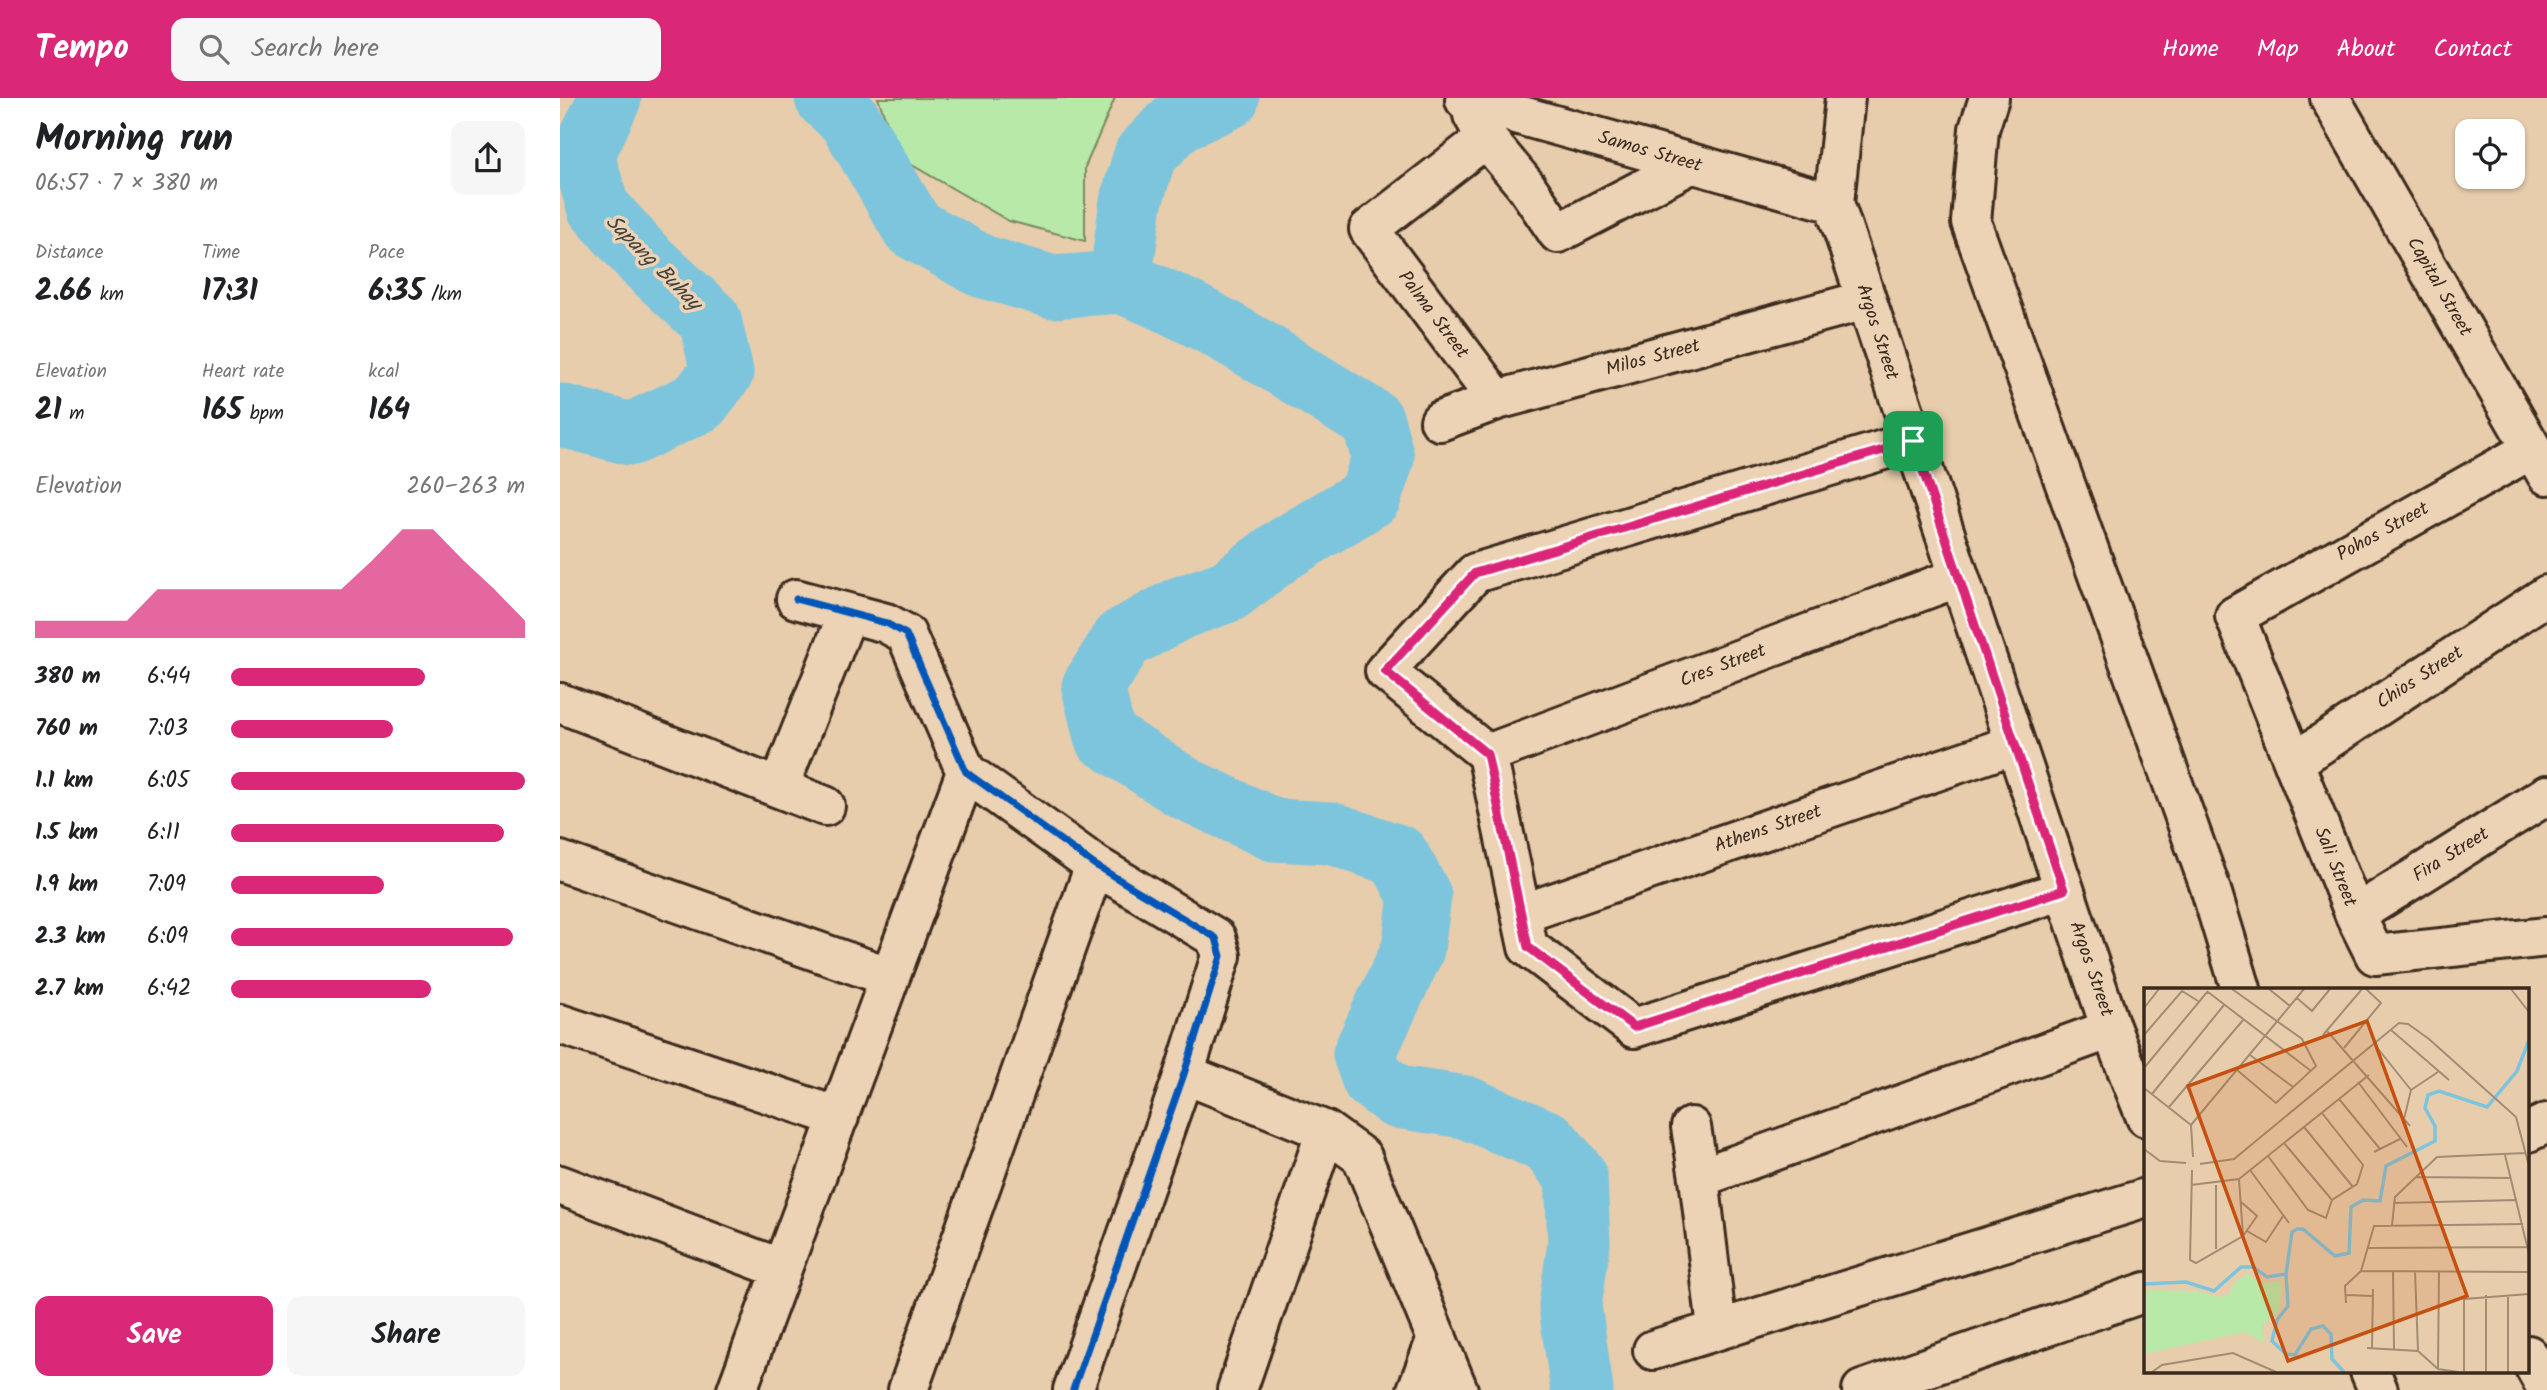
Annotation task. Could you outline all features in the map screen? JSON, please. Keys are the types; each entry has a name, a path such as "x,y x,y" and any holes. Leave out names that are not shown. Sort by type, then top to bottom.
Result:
{"street":[{"name":"Argos Street","path":"1845,98 1835,203 2111,1029 2144,1112"},
{"path":"1989,98 1979,129 1971,222 2204,871 2241,988"},
{"name":"Capital Street","path":"2330,98 2539,462"},
{"name":"Samos Street","path":"1464,99 1835,203"},
{"path":"1464,99 1486,138 1526,186 1558,233 1691,164"},
{"name":"Palma Street","path":"1486,138 1369,229 1497,400"},
{"name":"Milos Street","path":"1440,421 1497,400 1867,300"},
{"path":"1913,441 1475,573 1385,671 1487,754 1528,947 1634,1027 2064,890"},
{"name":"Pohos Street","path":"2235,616 2539,462"},
{"name":"Cres Street","path":"1487,754 1959,577"},
{"name":"Chios Street","path":"2294,762 2547,595"},
{"path":"796,599 886,623 906,634 966,772 1095,865 1216,938 1221,956 1184,1074 1073,1390"},
{"path":"779,787 848,613"},
{"name":"Sali Street","path":"2235,616 2355,915 2375,955 2547,937"},
{"path":"560,703 825,806"},
{"name":"Athens Street","path":"1521,914 2015,744"},
{"path":"737,1390 966,772"},
{"name":"Fira Street","path":"2355,915 2547,795"},
{"path":"560,861 891,977"},
{"path":"908,1390 1095,865"},
{"path":"560,1024 839,1117"},
{"path":"1699,1178 2111,1029"},
{"path":"1184,1074 1326,1131 1362,1157 1458,1390"},
{"path":"2529,1132 2547,1123"},
{"path":"1691,1127 1717,1329"},
{"path":"1237,1390 1326,1131"},
{"path":"560,1185 782,1269"},
{"path":"1653,1350 2144,1199"},
{"path":"1862,1390 2144,1293"},
{"path":"1417,1390 1437,1338"},
{"path":"2529,1358 2547,1389"}],"green space":[{"path":"878,98 1115,98 1085,167 1085,241 1009,221 900,158"}],"waterway":[{"name":"Sapang Buhay","path":"560,415 631,434 699,402 722,372 710,320 644,259 598,207 583,155 610,98"},
{"name":"Sapang Buhay","path":"826,98 850,120 913,228 981,266 1053,287 1120,282 1131,202 1145,155 1178,121 1228,98"},
{"path":"1120,282 1218,327 1373,421 1383,458 1370,497 1281,551 1228,591 1180,608 1123,639 1093,687 1105,737 1184,788 1274,830 1331,833 1398,856 1420,896 1413,949 1364,1054 1373,1079 1397,1097 1465,1107 1548,1142 1576,1176 1579,1243 1570,1306 1582,1390"}],"cycle path":[{"path":"1913,441 1475,573 1385,671 1487,754 1528,947 1634,1028 2064,890"},
{"path":"796,599 886,623 906,634 966,772 1095,865 1216,938 1221,956 1184,1074 1073,1390"}],"route":[{"path":"1913,441 2064,890 1634,1027 1528,947 1487,754 1385,671 1475,573 1913,441"}]}
